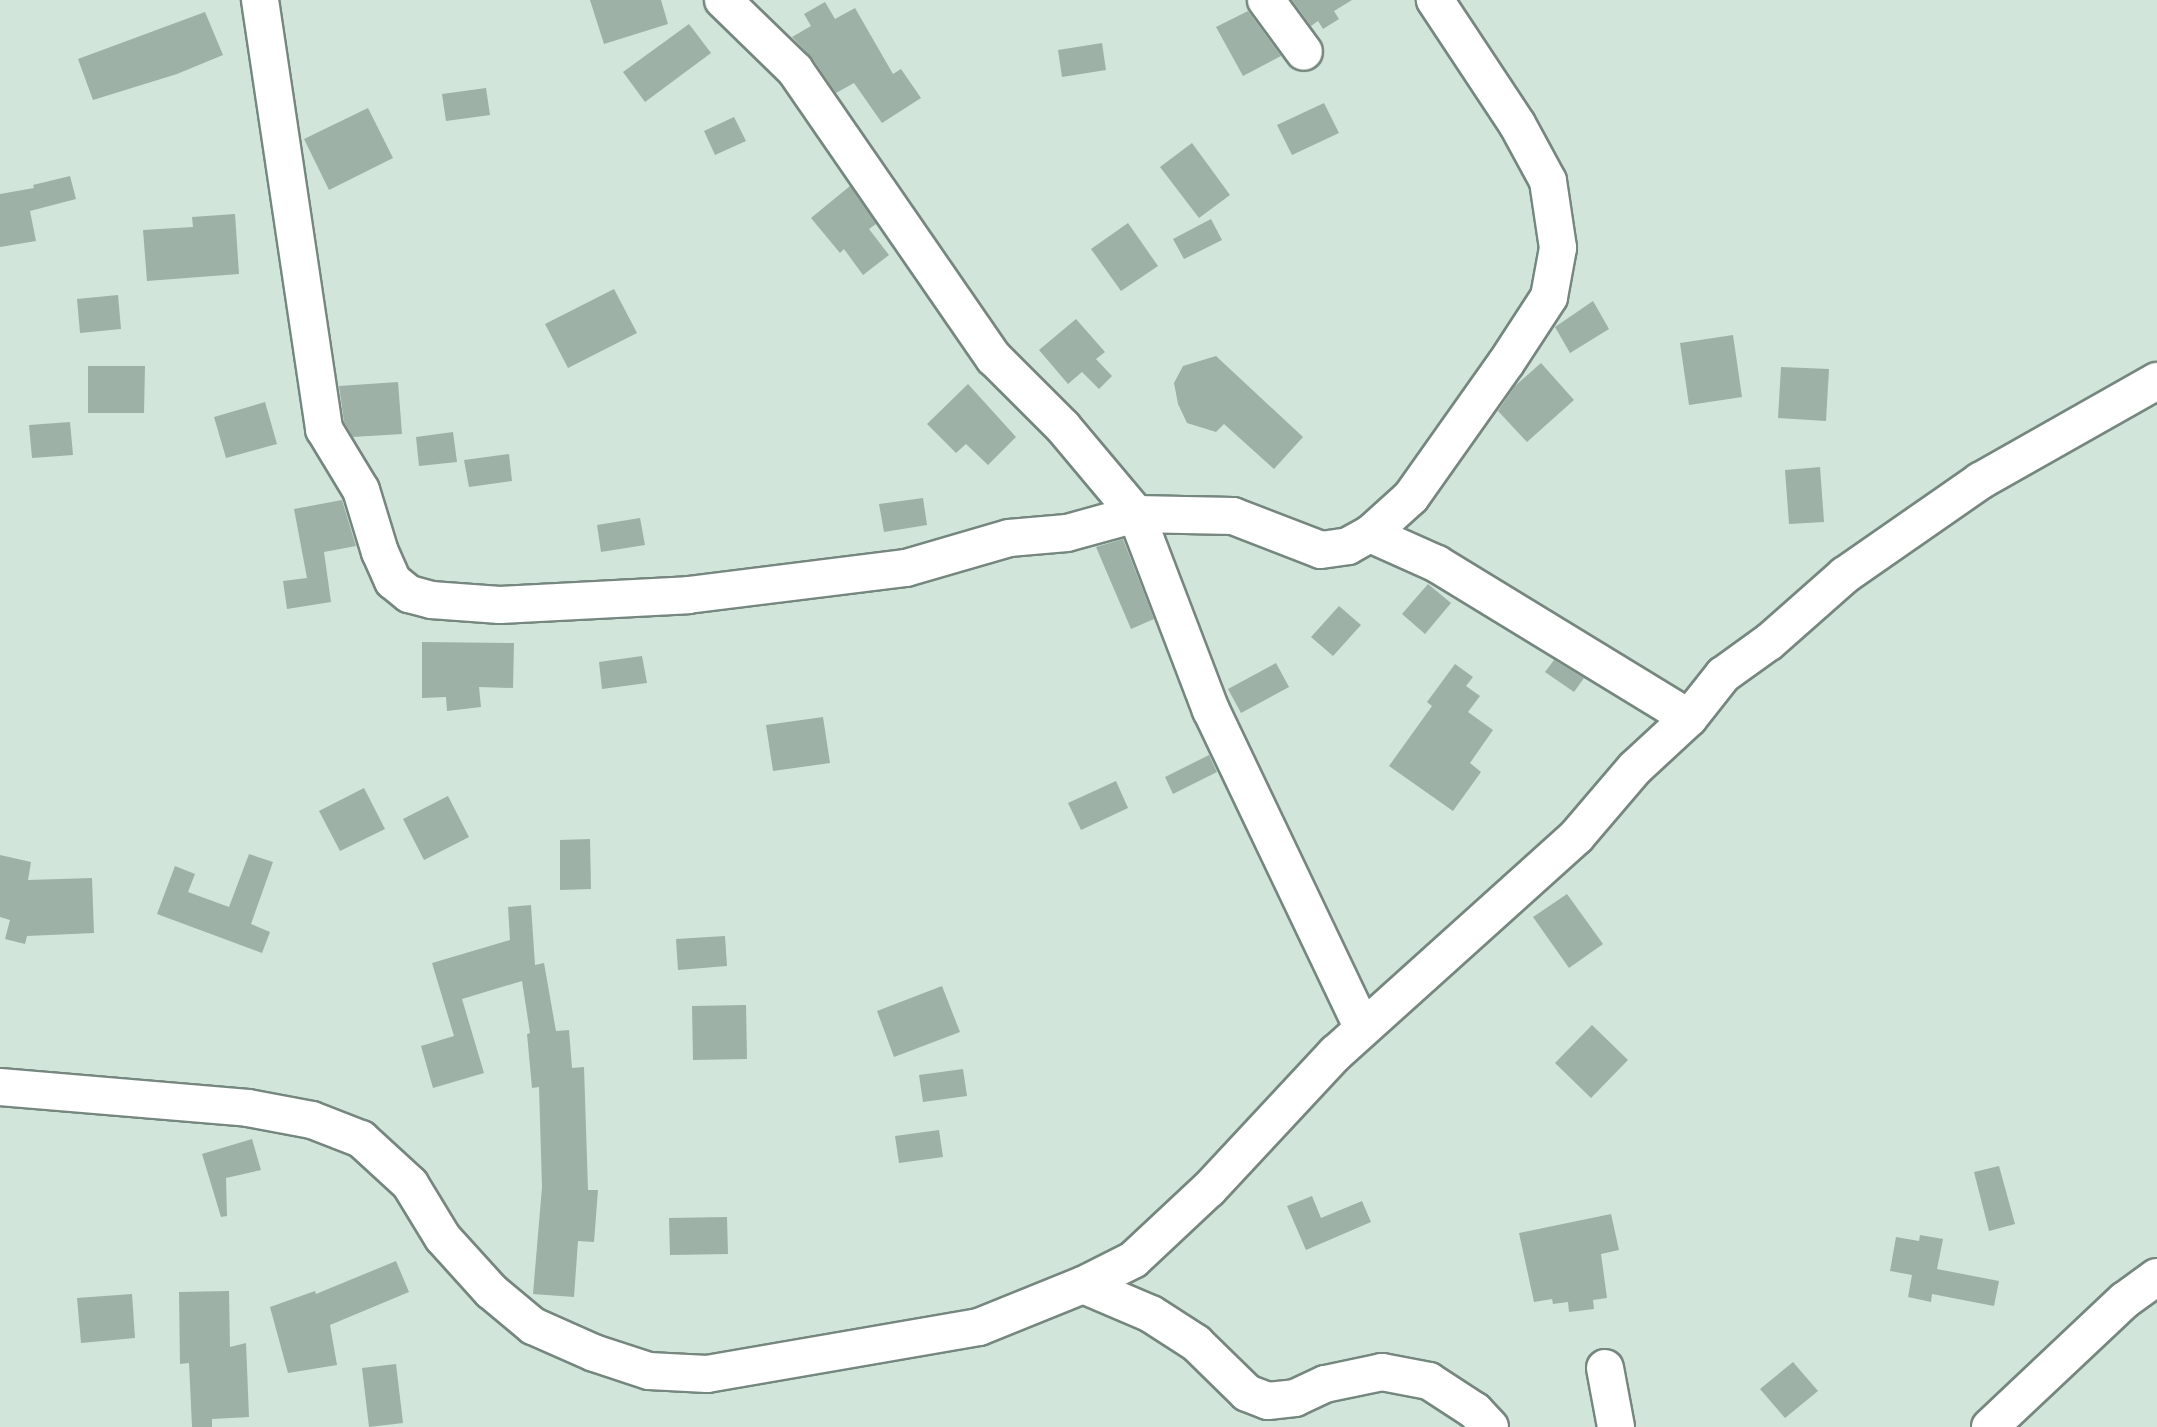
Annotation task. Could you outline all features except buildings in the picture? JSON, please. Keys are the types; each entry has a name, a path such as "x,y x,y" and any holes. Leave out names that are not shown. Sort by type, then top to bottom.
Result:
{"street":[{"path":"260,0 324,429 361,490 380,552 393,581 409,594 431,600 500,605 688,595 906,568 1009,538 1067,533 1136,514 1233,516 1321,550 1348,546 1370,534 1411,497 1506,363 1549,297 1558,248 1548,181 1517,124 1435,0"},
{"path":"723,0 795,70 994,358 1063,427 1136,514 1211,710 1363,1028"},
{"path":"1266,0 1304,52"},
{"path":"0,1087 248,1108 312,1120 361,1139 410,1184 443,1238 491,1291 533,1326 594,1353 649,1371 707,1374 843,1348 923,1339 979,1327 1083,1285 1133,1260 1209,1189 1363,1028 1576,837 1635,768 1689,718 1723,675 1769,642 1845,575 1980,481 2157,381"},
{"path":"1370,534 1475,586 1689,718"},
{"path":"1990,1427 2125,1300 2157,1277"},
{"path":"1083,1285 1151,1314 1196,1343 1247,1393 1268,1401 1295,1398 1325,1384 1382,1372 1429,1381 1475,1411 1490,1427"},
{"path":"1605,1368 1616,1427"}]}
